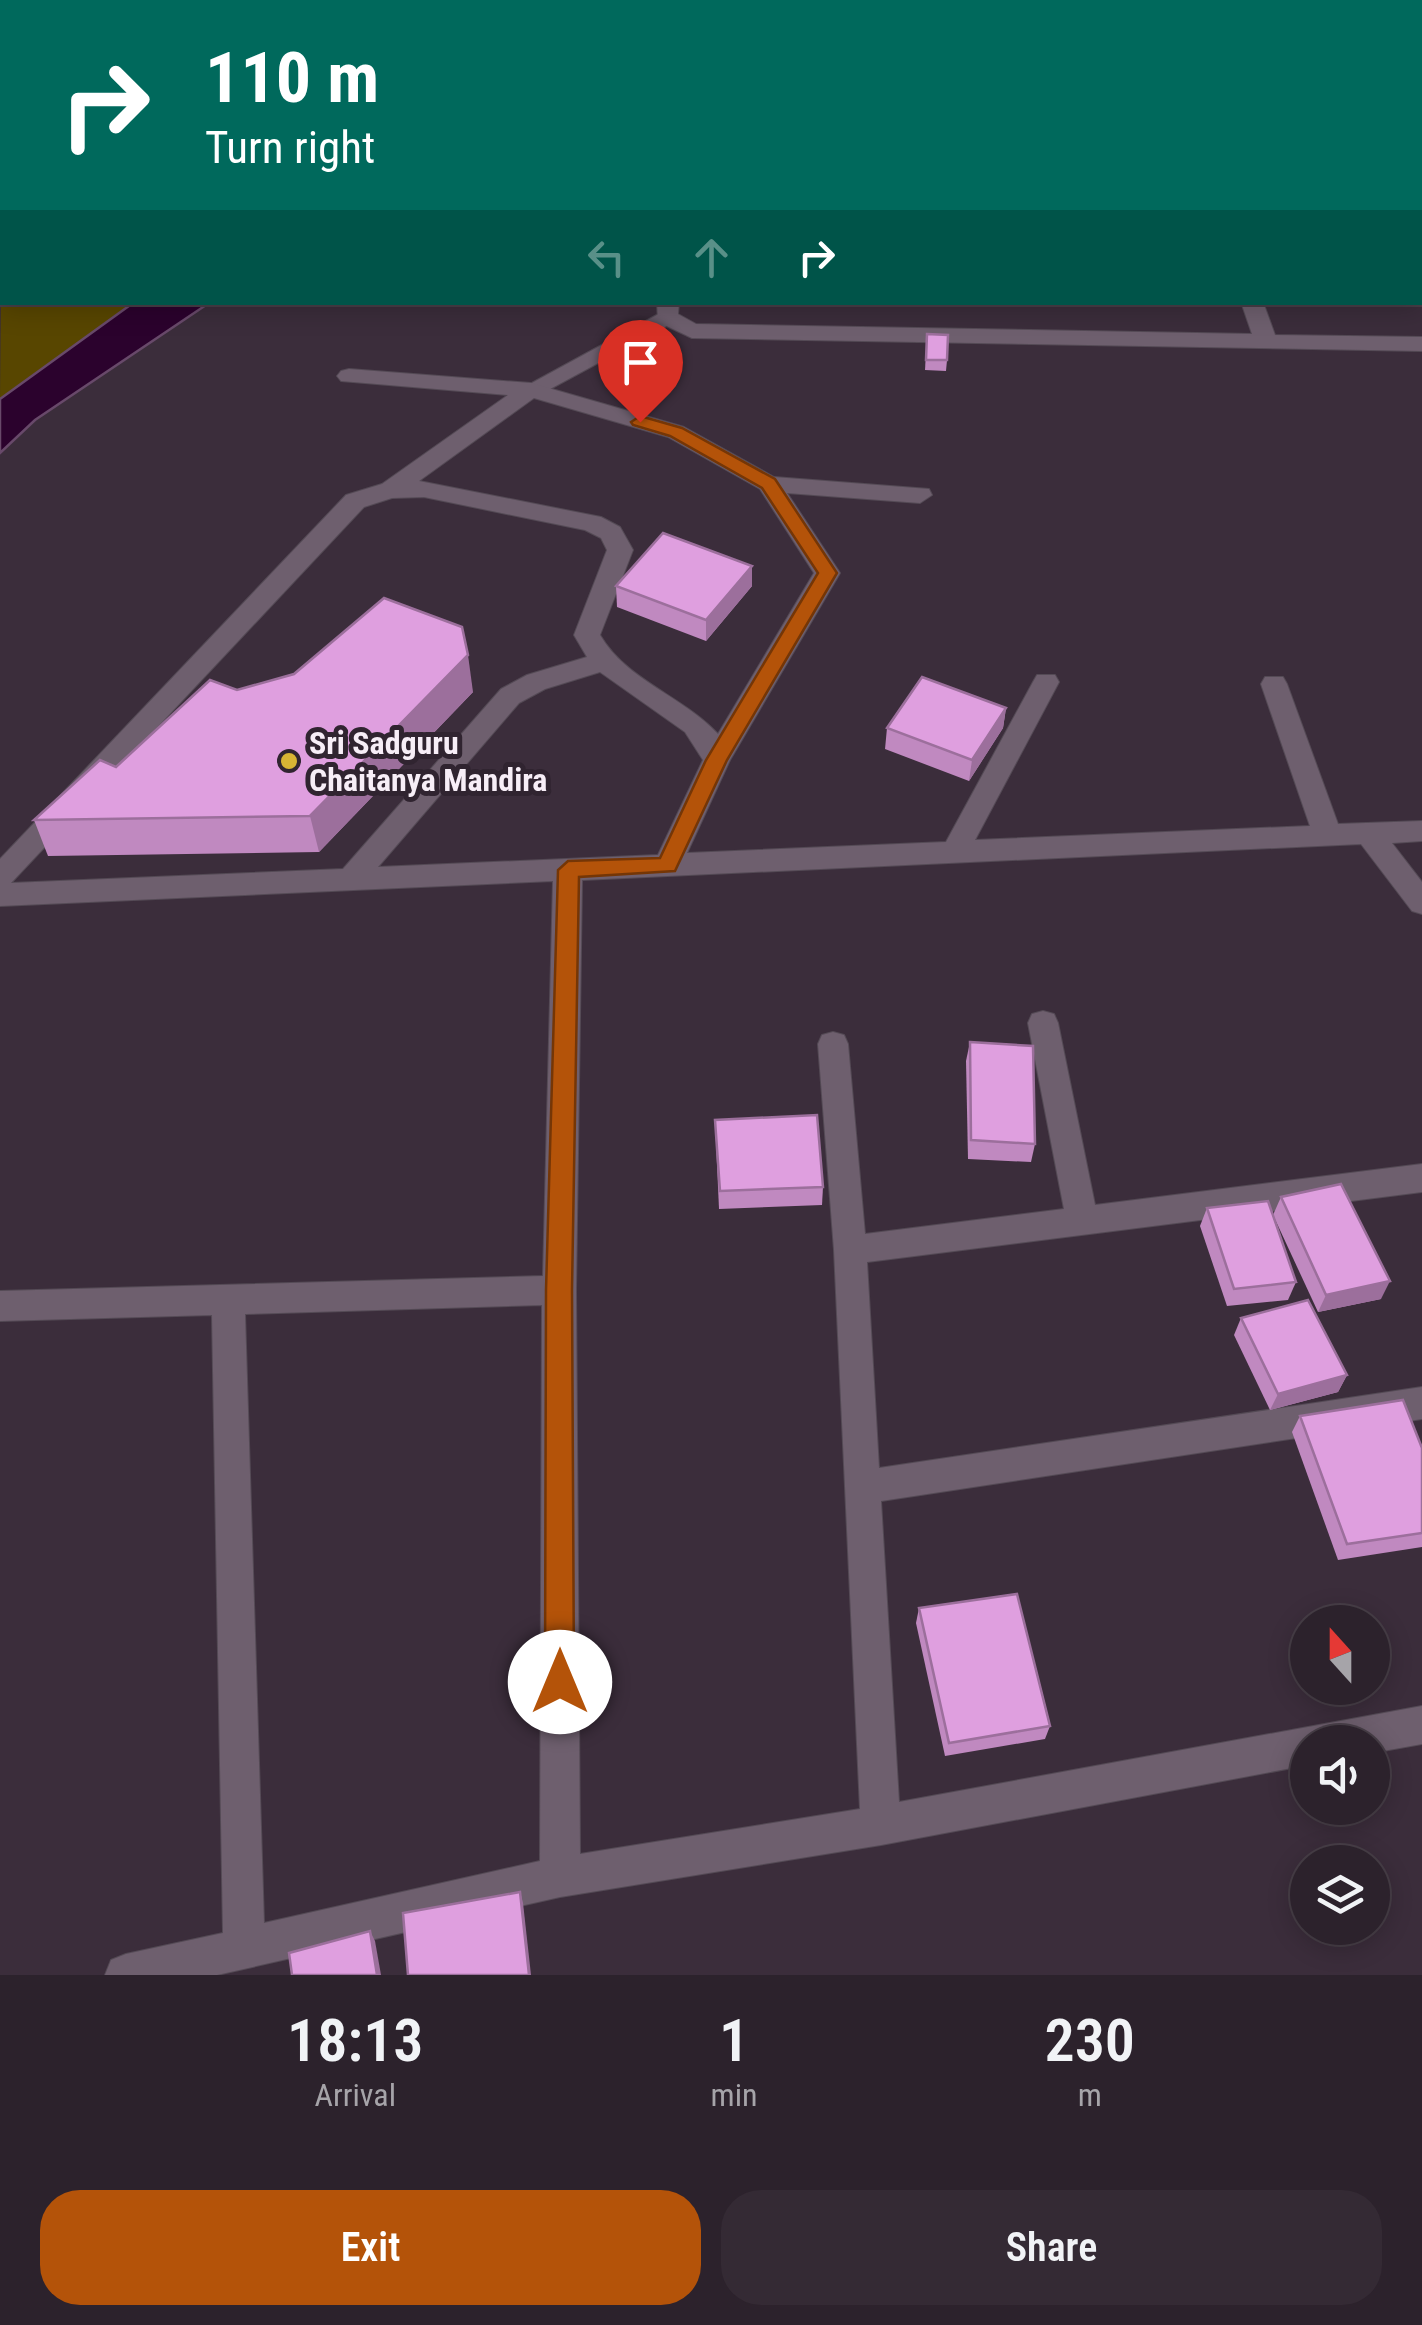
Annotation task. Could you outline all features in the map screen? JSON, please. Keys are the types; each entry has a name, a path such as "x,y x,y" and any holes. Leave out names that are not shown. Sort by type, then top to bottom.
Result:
{"street":[{"path":"1253,305 1266,341"},
{"path":"391,490 530,390 667,310 692,331 1422,344"},
{"path":"349,376 530,390 676,432 769,484 920,496"},
{"path":"667,866 716,760 828,573 769,484"},
{"path":"0,877 354,501 391,490 424,489 592,523 611,533 620,550 587,636 612,674 698,729 713,744 716,760"},
{"path":"351,878 510,696 536,682 603,662"},
{"path":"954,853 1046,682"},
{"path":"1274,684 1328,837"},
{"path":"0,895 1422,831"},
{"path":"1370,835 1422,903"},
{"path":"560,1877 559,1290 568,870"},
{"path":"1043,1022 1082,1219"},
{"path":"833,1044 850,1250 882,1826"},
{"path":"850,1250 1422,1178"},
{"path":"0,1306 559,1290"},
{"path":"228,1300 244,1948"},
{"path":"864,1487 1422,1403"},
{"path":"1390,1731 1422,1725"},
{"path":"126,1975 560,1877 882,1826 1290,1749"}],"shaded area":[{"path":"1,305 130,305 0,399"},
{"path":"130,305 206,305 35,420 0,453 0,399"}],"building":[{"path":"927,334 948,335 947,360 926,360"},
{"path":"663,533 752,566 706,620 616,586"},
{"name":"Sri Sadguru Chaitanya Mandira","path":"384,598 462,627 468,655 310,816 34,820 100,760 116,767 210,680 237,690 294,674"},
{"path":"922,677 1006,708 972,760 887,728"},
{"path":"970,1042 1033,1046 1035,1144 971,1140"},
{"path":"817,1115 823,1187 720,1191 715,1120"},
{"path":"1341,1184 1390,1281 1326,1295 1281,1197"},
{"path":"1268,1201 1296,1282 1234,1289 1207,1208"},
{"path":"1308,1300 1347,1375 1278,1394 1241,1318"},
{"path":"1403,1400 1422,1448 1422,1533 1347,1544 1300,1416"},
{"path":"1017,1594 1050,1726 949,1743 919,1608"},
{"path":"520,1892 529,1975 408,1975 403,1913"},
{"path":"370,1931 377,1975 292,1975 289,1953"}],"place":[{"name":"Sri Sadguru Chaitanya Mandira","path":"289,761"}],"route":[{"path":"560,1682 559,1290 568,870 667,866 716,760 828,573 769,484 676,432 640,422"}]}
